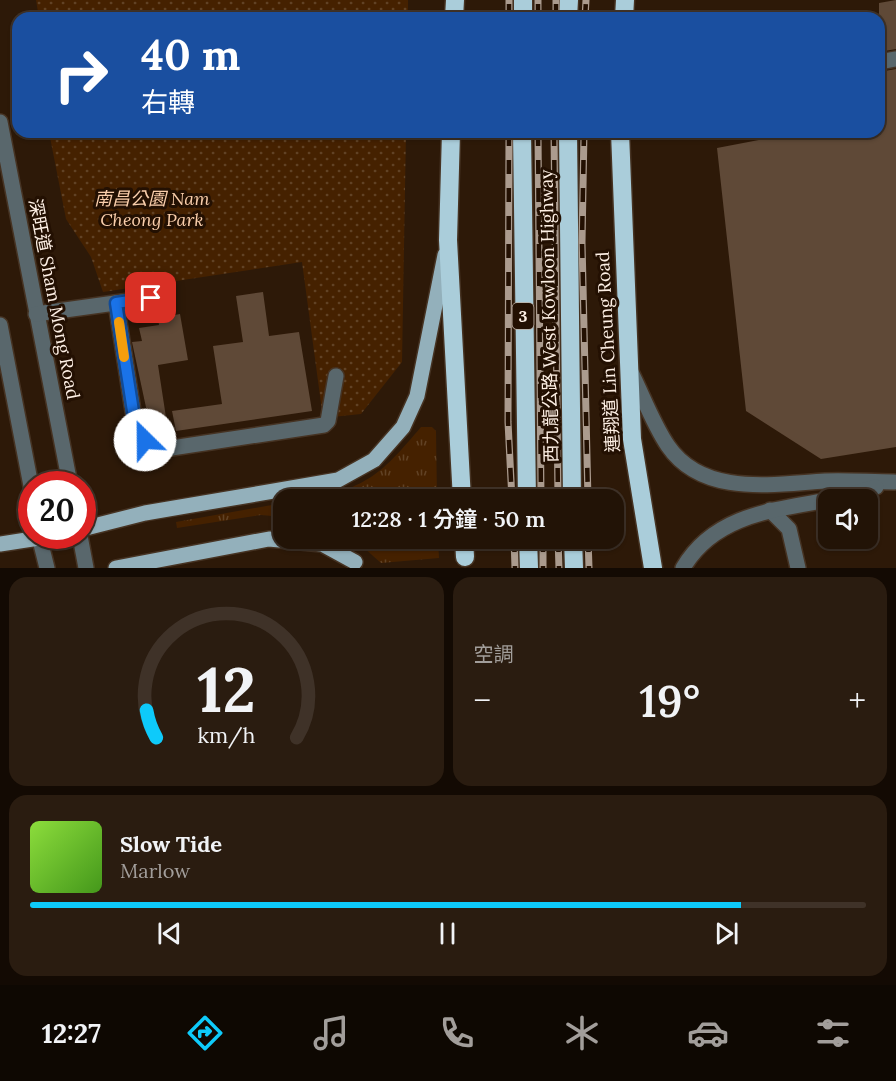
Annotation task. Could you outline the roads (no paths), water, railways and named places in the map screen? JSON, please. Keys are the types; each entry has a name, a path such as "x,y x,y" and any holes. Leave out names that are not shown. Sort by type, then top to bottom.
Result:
{"highway":[{"path":"451,138 448,240 461,489"},
{"name":"西九龍公路 West Kowloon Highway","path":"522,138 526,489"},
{"name":"西九龍公路 West Kowloon Highway","path":"568,138 572,489"},
{"name":"連翔道 Lin Cheung Road","path":"620,138 634,458 653,568"},
{"path":"528,549 529,568"},
{"path":"573,549 574,568"}],"main road":[{"path":"96,526 151,512 338,480 374,460 402,427 417,396 448,240"},
{"path":"116,568 237,543 269,539 303,540 322,544 355,562"},
{"path":"0,544 18,541"}],"street":[{"name":"深旺道 Sham Mong Road","path":"0,122 67,471"},
{"path":"36,314 151,298"},
{"path":"116,303 135,424 138,433 155,447 165,448 324,425 328,421 336,376"},
{"path":"0,325 28,471"},
{"path":"629,368 667,445 690,467 714,479 744,484 774,485 824,481 895,482"},
{"path":"869,489 895,482"},
{"path":"683,568 697,547 712,534 740,519 770,510 818,502"},
{"path":"770,510 789,529 798,568"},
{"path":"45,549 47,568"},
{"path":"83,549 87,568"}],"railway":[{"path":"509,0 509,12"},
{"path":"538,0 538,12"},
{"path":"556,0 556,12"},
{"path":"585,12 586,0"},
{"path":"509,138 508,422 511,489"},
{"path":"538,138 541,489"},
{"path":"554,138 558,489"},
{"path":"584,138 582,242 588,489"},
{"path":"514,549 515,568"},
{"path":"543,549 543,568"},
{"path":"558,549 559,568"},
{"path":"588,549 589,568"}],"park label":[{"name":"南昌公園 Nam Cheong Park","path":"152,209"}]}
